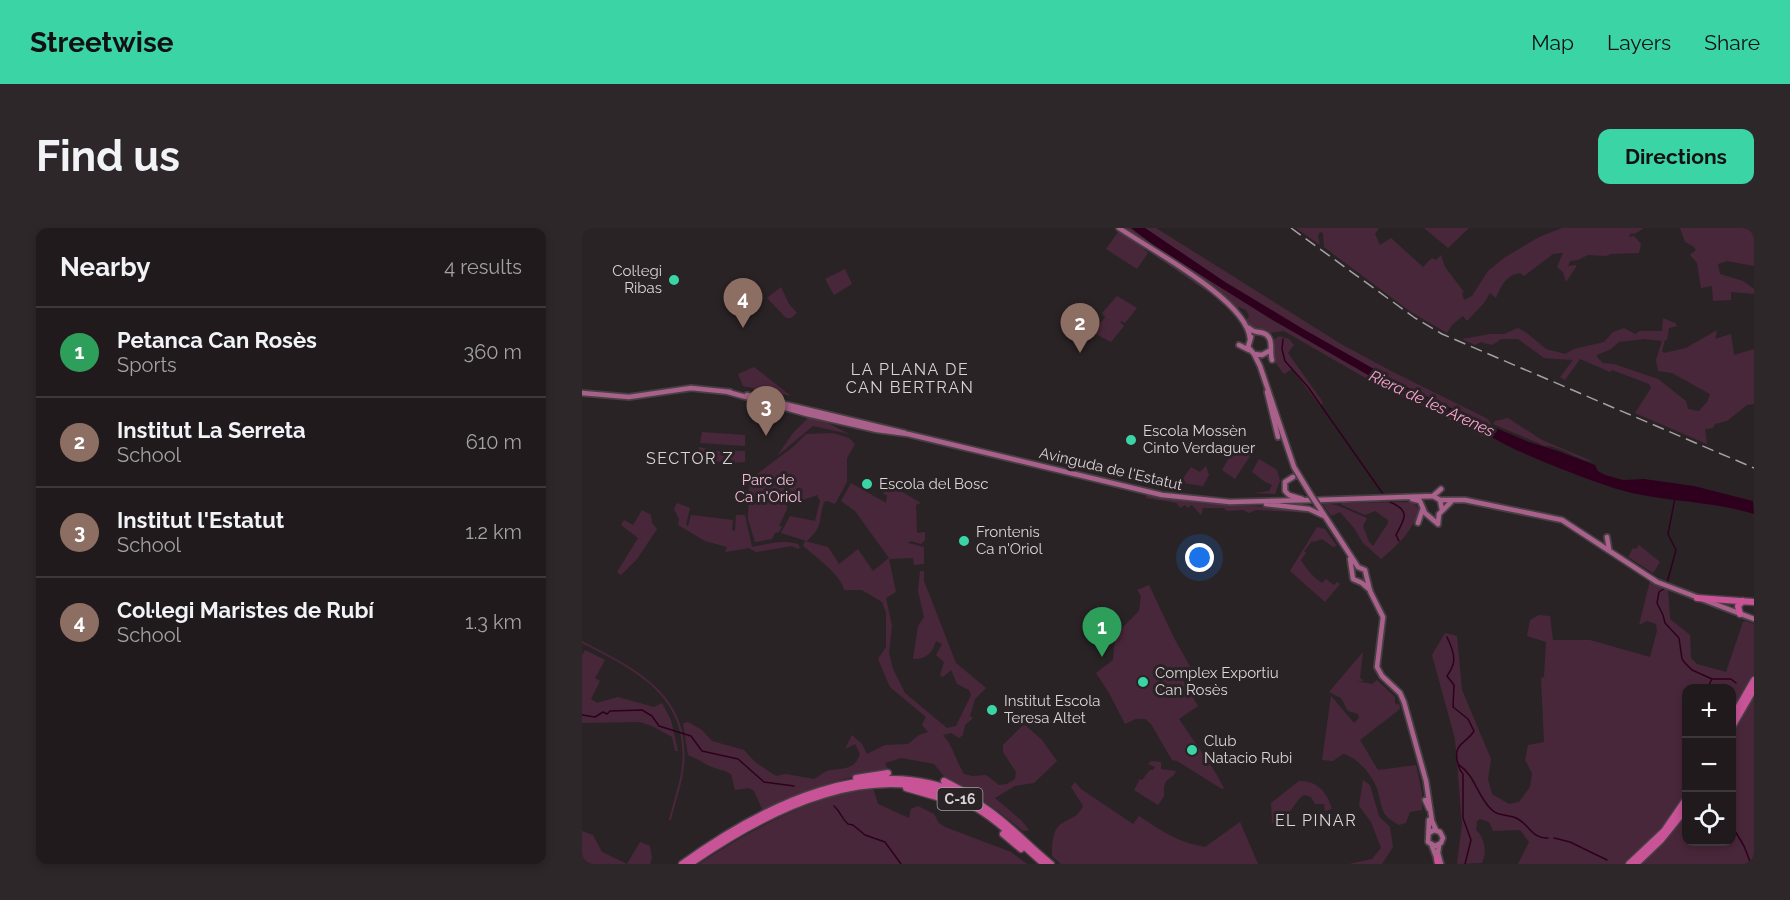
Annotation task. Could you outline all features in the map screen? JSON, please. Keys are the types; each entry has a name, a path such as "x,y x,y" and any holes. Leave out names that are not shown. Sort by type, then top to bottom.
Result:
{"highway":[{"path":"1697,598 1754,602"},
{"path":"1740,614 1738,606 1743,600"},
{"path":"1736,710 1754,680"},
{"path":"1736,719 1754,689"},
{"path":"826,790 833,785 858,777 888,773"},
{"name":"C-16","path":"682,864 754,820 826,790 868,780 892,778 914,780 957,793 976,802 998,817 1051,864"},
{"path":"944,781 978,800 998,817"},
{"name":"C-16","path":"690,864 769,818 823,795 857,786 882,783 909,784 953,796 991,818 1042,864"},
{"path":"857,786 902,787 938,796"},
{"path":"1629,864 1664,831 1682,805"},
{"path":"1636,864 1661,840 1682,814"},
{"path":"1003,834 1042,864"}],"main road":[{"path":"1119,228 1220,295 1250,330 1275,334 1269,351 1272,360 1239,345 1244,345 1258,333"},
{"path":"1245,324 1252,352 1260,364 1294,467 1350,556 1358,567 1365,570 1370,591 1383,617 1377,669 1404,699 1432,821 1436,830 1441,833 1448,844"},
{"path":"1260,364 1263,355 1269,351"},
{"path":"1265,381 1268,403 1278,437"},
{"name":"Avinguda de l'Estatut","path":"582,393 629,397 691,388 728,392 1149,493 1207,501 1339,500"},
{"path":"1306,488 1290,476 1284,486 1289,495 1313,500"},
{"path":"1339,500 1419,500 1423,506 1430,516 1438,524 1441,512 1441,489 1425,500 1423,506 1418,523 1430,516 1441,512 1454,500"},
{"path":"1339,500 1431,497 1440,500 1476,502 1559,519 1656,582 1754,619"},
{"path":"1254,502 1309,509 1326,517"},
{"path":"1599,544 1606,540 1611,552"},
{"path":"1350,556 1353,579 1370,591"},
{"path":"1352,572 1358,567"},
{"path":"1360,582 1366,578"},
{"path":"1427,798 1429,809 1427,840 1439,863"},
{"path":"1429,833 1436,830"},
{"path":"1439,863 1439,845 1443,838"},
{"path":"1432,846 1439,845"}],"green space":[{"path":"1115,228 1131,228 1156,247 1271,319 1389,387 1486,434 1484,437 1369,380 1284,331 1268,333 1263,330 1254,330 1246,321 1249,316 1246,310 1239,307 1236,309 1212,287 1208,292 1141,246 1148,253 1137,269 1106,249 1118,232 1121,233"},
{"path":"1145,228 1156,228 1341,344 1488,419 1492,426 1404,386 1303,329 1225,282"},
{"path":"1296,228 1379,228 1375,234 1380,245 1391,238 1423,267 1432,258 1436,260 1441,255 1445,267 1464,292 1462,293 1464,300 1472,296 1488,271 1504,258 1539,237 1562,228 1644,228 1630,234 1629,237 1634,236 1641,244 1639,253 1588,255 1570,261 1568,266 1576,265 1576,267 1566,282 1563,272 1557,267 1563,253 1553,254 1524,276 1520,273 1511,276 1502,285 1496,298 1490,293 1467,321 1463,316 1452,325 1447,333 1411,312 1324,247 1323,233 1320,232 1318,236 1320,245"},
{"path":"1424,228 1469,228 1448,248"},
{"path":"1680,228 1754,228 1754,266 1727,261 1718,264 1720,274 1743,281 1754,289 1754,294 1731,292 1731,300 1713,301 1712,286 1701,288 1697,263 1690,255 1696,250 1685,242"},
{"path":"845,269 852,284 834,295 825,279"},
{"path":"781,287 789,304 797,313 791,318 786,318 767,298"},
{"path":"1117,296 1137,308 1125,323 1120,322 1124,326 1111,342 1092,332 1092,329 1095,324 1099,325 1105,317 1102,313"},
{"path":"1663,318 1677,326 1669,328 1662,351 1664,353 1686,348 1717,330 1715,339 1731,334 1734,355 1754,349 1754,404 1747,405 1727,421 1705,429 1707,444 1635,413 1651,388 1649,384 1612,370 1610,372 1580,359 1565,380 1560,377 1573,360 1544,358 1518,339 1501,339 1492,345 1481,342 1475,345 1462,339 1504,334 1518,328 1546,349 1565,354 1574,349 1604,342 1613,332 1624,328 1635,334 1640,331 1662,331","holes":["1644,339 1662,341 1656,360 1658,371 1672,373 1710,394 1707,402 1699,411 1688,409 1686,401 1658,379 1614,364 1603,363 1597,357 1619,342"]},
{"path":"1279,336 1289,339 1294,345 1288,353 1320,398 1323,403 1320,406 1292,369 1284,374 1272,358 1273,340"},
{"path":"754,367 791,396 743,386 738,374"},
{"path":"808,418 824,421 849,434 813,426 777,456 793,433"},
{"path":"1508,418 1542,440 1594,462 1545,446 1493,424 1495,421"},
{"path":"702,432 745,435 745,446 700,443"},
{"name":"Parc de Ca n'Oriol","path":"833,433 849,438 855,444 847,458 847,482 835,504 824,502 816,531 807,541 781,533 790,516 815,521 820,501 817,495 803,500 786,497 787,509 779,526 782,526 779,532 775,533 772,539 755,542 748,519 749,480 793,447 806,434"},
{"path":"699,447 716,451 745,451 745,462 726,463 696,458"},
{"path":"1235,447 1250,456 1235,479 1222,470"},
{"path":"1259,459 1277,470 1280,481 1275,494 1253,493 1269,491 1272,485 1252,472"},
{"path":"1206,466 1209,475 1203,486 1167,481 1167,479 1181,481 1191,467 1200,472"},
{"path":"851,483 886,503 887,495 883,494 889,484 921,503 916,505 917,533 925,532 925,540 921,544 911,541 908,543 924,547 924,564 914,565 913,558 889,559 896,592 886,598 892,626 889,653 893,669 905,693 947,728 956,726 971,695 969,690 957,684 951,670 943,677 940,675 944,662 936,655 942,644 936,641 928,654 922,658 913,659 918,626 924,617 918,591 920,571 924,571 924,581 956,663 986,688 975,699 970,716 973,718 965,725 963,735 959,738 951,733 943,735 964,774 986,775 999,785 1007,784 1015,779 1016,772 1003,752 1003,745 1024,724 1042,740 1057,761 1034,783 1015,786 995,798 1029,830 1023,831 969,791 947,780 934,764 901,758 885,763 888,769 809,791 763,811 754,791 749,788 735,790 731,774 688,755 683,723 688,722 702,730 712,741 744,750 755,762 776,776 786,774 814,779 827,771 846,768 854,764 860,754 855,744 845,749 852,735 862,744 867,754 885,745 908,744 919,735 928,732 922,725 926,717 890,687 878,659 886,647 886,613 882,602 862,590 844,590 839,579 821,560 803,546 805,541 828,547 839,564 858,549 873,571 889,558 855,511 841,501"},
{"path":"1147,495 1200,503 1274,507 1315,513 1256,510 1249,513 1243,510 1203,508 1201,515 1192,505 1188,508 1185,505 1180,508 1177,503 1146,498"},
{"path":"1413,502 1419,509 1417,517 1399,543 1381,559 1363,543 1340,512 1331,516 1322,503 1339,506 1367,518 1363,526 1373,546 1388,520 1375,511 1365,515 1341,503"},
{"path":"677,503 690,508 686,525 688,526 691,515 733,520 732,530 735,531 736,515 745,515 752,547 786,542 798,544 800,547 798,549 792,546 756,552 749,548 725,552 727,547 705,541 678,525 679,519 674,509"},
{"path":"642,510 651,515 652,523 657,529 637,559 621,575 617,572 638,538 621,525 624,520 633,525"},
{"path":"1317,527 1325,529 1337,546 1333,547 1322,539 1312,541 1304,551 1306,553 1301,560 1310,573 1322,583 1326,579 1334,585 1337,582 1340,584 1325,602 1290,571"},
{"path":"1639,545 1660,562 1653,573 1628,557 1633,548 1636,549"},
{"path":"1650,581 1668,590 1670,619 1690,635 1691,658 1697,664 1726,672 1743,622 1754,624 1754,864 1518,864 1529,842 1520,830 1493,831 1489,822 1480,819 1477,821 1476,830 1484,846 1482,863 1457,864 1462,824 1455,739 1432,655 1445,633 1457,636 1462,690 1491,759 1488,779 1492,794 1509,804 1519,802 1530,787 1532,773 1525,760 1528,745 1544,742 1541,678 1544,677 1546,642 1527,636 1530,620 1539,615 1550,616 1553,640 1590,640 1650,657 1657,631 1656,624 1647,621 1639,625"},
{"name":"Complex Exportiu Can Rosès","path":"1149,585 1192,670 1181,677 1198,706 1179,719 1214,770 1224,788 1222,789 1172,760 1151,724 1145,719 1136,719 1125,724 1096,673 1113,660 1115,635 1139,611 1141,596 1137,590"},
{"path":"582,641 622,662 656,687 669,702 679,720 684,741 684,766 671,820 669,820 682,766 682,742 677,721 667,703 639,675"},
{"path":"585,650 605,660 595,678 600,681 591,699 597,703 618,697 654,707 662,703 671,720 678,751 675,751 672,737 640,722 582,723 582,656"},
{"path":"1363,652 1360,678 1364,681 1357,681 1372,684 1377,680 1395,697 1395,703 1397,705 1399,703 1400,709 1360,740 1378,770 1416,765 1422,792 1422,810 1410,812 1406,823 1399,825 1384,813 1374,781 1358,762 1343,754 1333,761 1322,760 1331,696 1354,723 1359,718 1358,714 1348,711 1341,698 1329,692"},
{"path":"1151,761 1161,762 1161,769 1176,771 1166,781 1164,796 1158,805 1134,790 1140,779 1142,780 1155,767 1148,764"},
{"path":"1363,780 1370,785 1379,816 1390,827 1393,847 1382,864 1349,864 1372,859 1381,848 1371,822 1359,806"},
{"path":"1299,781 1311,783 1321,789 1332,809 1325,811 1324,804 1315,804 1311,797 1304,795 1286,815 1285,821 1272,823 1271,803"},
{"path":"1075,782 1081,789 1133,824 1139,816 1170,835 1196,845 1205,847 1240,822 1258,864 1061,864 1052,856 1053,839 1058,827 1076,815 1083,806 1071,787"},
{"path":"873,788 878,804 909,818 911,809 918,806 934,814 939,823 945,827 1011,852 1027,864 699,864 782,816 828,798"},
{"path":"582,831 593,835 602,852 627,864 582,864"},
{"path":"640,842 650,846 652,858 650,864 627,864"}],"water":[{"name":"Riera de les Arenes","path":"1131,228 1145,228 1225,282 1303,329 1404,386 1470,417 1529,442 1595,465 1598,471 1605,475 1623,480 1644,479 1694,486 1753,501 1754,514 1725,507 1636,494 1581,476 1517,450 1389,387 1271,319 1156,247"}],"waterway":[{"path":"1283,339 1282,349 1285,361 1308,387 1383,494"},
{"path":"1667,583 1676,550 1668,534 1675,498"},
{"path":"1390,502 1404,512 1404,519 1396,535 1399,541"},
{"path":"1665,588 1659,592 1657,603 1665,623 1679,638 1682,659 1692,670 1712,679 1731,679 1736,683"},
{"path":"1447,637 1454,656 1447,676 1454,685 1453,707 1468,719 1474,731 1457,750 1457,760 1463,774 1463,818 1471,840 1465,864"},
{"path":"1709,684 1712,679"},
{"path":"582,715 595,717 603,712 607,714 610,711 642,710 652,716 659,726 691,736 702,751 738,759 764,782 794,786"},
{"path":"1459,765 1469,775 1492,810 1498,814 1512,816 1535,834 1548,838"},
{"path":"834,806 848,824 853,825 865,835 885,842 901,864"},
{"path":"1736,833 1751,864"},
{"path":"1554,838 1570,842 1607,860"}],"railway":[{"path":"1291,228 1415,318 1442,334 1754,468"}],"place":[{"name":"Col·legi Ribas","path":"674,280"},
{"name":"Col·legi Maristes de Rubí","path":"743,328"},
{"name":"Institut La Serreta","path":"1080,353"},
{"name":"Institut l'Estatut","path":"766,436"},
{"name":"Escola Mossèn Cinto Verdaguer","path":"1131,440"},
{"name":"Escola del Bosc","path":"867,484"},
{"name":"Frontenis Ca n'Oriol","path":"964,541"},
{"name":"Petanca Can Rosès","path":"1102,657"},
{"name":"Complex Exportiu Can Rosès","path":"1143,682"},
{"name":"Institut Escola Teresa Altet","path":"992,710"},
{"name":"Club Natacio Rubi","path":"1192,750"}],"district":[{"name":"LA PLANA DE CAN BERTRAN","path":"910,378"},
{"name":"SECTOR Z","path":"690,458"},
{"name":"EL PINAR","path":"1316,820"}]}
